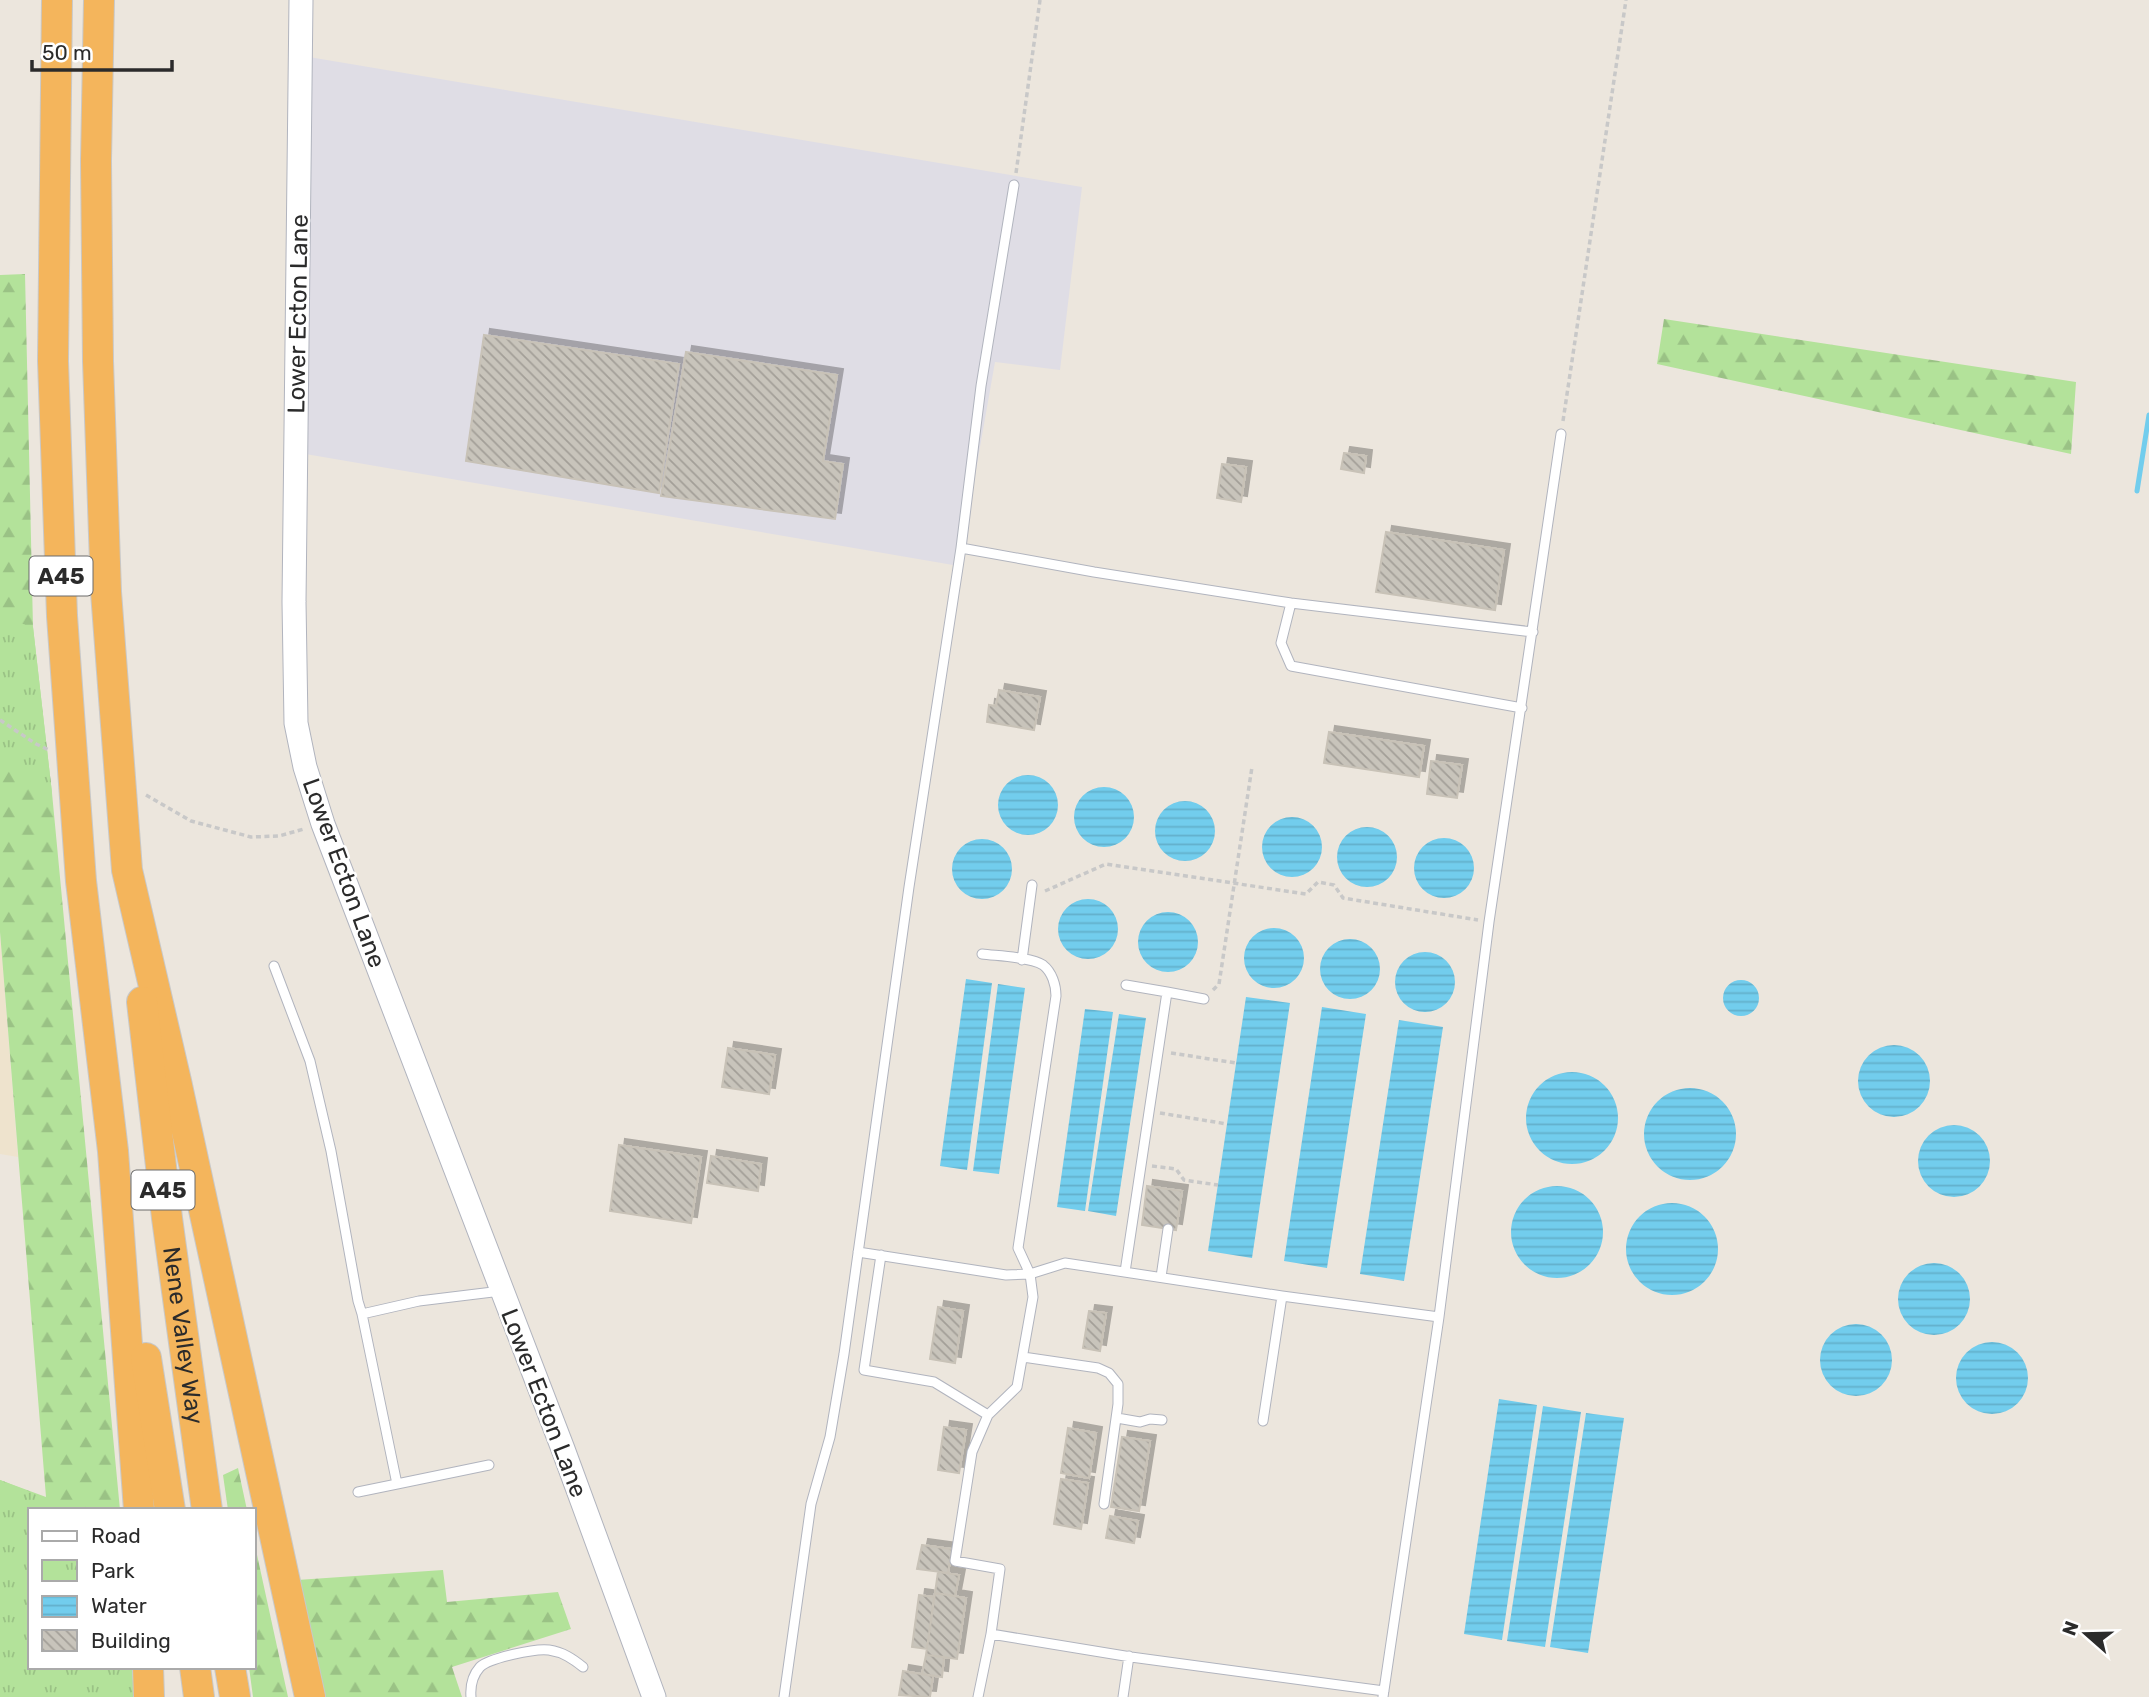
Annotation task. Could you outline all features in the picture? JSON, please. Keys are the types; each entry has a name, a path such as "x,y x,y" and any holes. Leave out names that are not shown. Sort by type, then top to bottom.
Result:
{"highway":[{"name":"A45","path":"57,0 53,361 62,616 82,881 113,1151"},
{"name":"A45","path":"99,0 96,161 98,361 106,592 127,870"},
{"path":"127,870 179,1094 310,1697"},
{"name":"Nene Valley Way","path":"127,870 165,1205 207,1508"},
{"path":"113,1151 139,1508"},
{"name":"Nene Valley Way","path":"113,1151 170,1508"},
{"path":"148,1669 149,1697"},
{"path":"195,1669 199,1697"},
{"path":"230,1669 235,1697"}],"street":[{"name":"Lower Ecton Lane","path":"302,0 295,602 296,723 305,767 323,824 563,1449 654,1697"}],"lane":[{"path":"784,1697 811,1504 830,1437 961,548 981,386 1014,185"},
{"path":"991,1634 1383,1694 1439,1317 1489,922 1562,434"},
{"path":"961,548 1291,603 1533,632"},
{"path":"1291,603 1281,643 1291,666 1522,708"},
{"path":"1022,960 1032,885"},
{"path":"978,1697 991,1634 1000,1569 955,1561 972,1452 988,1415 1017,1387 1023,1357 1033,1297 1030,1274 1018,1248 1056,996 1056,984 1044,966 982,954"},
{"path":"274,966 310,1061 331,1151 358,1301 397,1484"},
{"path":"1126,985 1204,999"},
{"path":"1125,1272 1167,992"},
{"path":"1161,1277 1168,1229"},
{"path":"858,1252 1006,1275 1030,1274 1065,1263 1439,1317"},
{"path":"881,1255 864,1370 934,1382 988,1415"},
{"path":"362,1314 419,1301 501,1291"},
{"path":"1263,1421 1282,1296"},
{"path":"1023,1357 1098,1368 1109,1373 1118,1384 1104,1504"},
{"path":"1116,1418 1139,1422 1162,1419"},
{"path":"358,1492 489,1465"},
{"path":"471,1697 472,1678 482,1664 547,1650 569,1656 583,1667"},
{"path":"1123,1697 1129,1656"}],"path":[{"path":"1014,185 1040,0"},
{"path":"1562,434 1626,0"},
{"path":"0,720 36,744 52,751"},
{"path":"1204,999 1219,985 1252,767"},
{"path":"146,795 191,821 251,837 279,836 323,824"},
{"path":"1031,898 1106,864 1306,894 1318,882 1334,884 1343,898 1489,922"},
{"path":"1158,1051 1236,1063"},
{"path":"1150,1111 1227,1124"},
{"path":"1142,1164 1176,1169 1184,1180 1218,1185"}],"shaded area":[{"path":"297,55 1082,187 1060,370 995,362 959,566 288,451"},
{"path":"0,932 18,1157 0,1154"}],"green space":[{"path":"25,274 33,627 52,793 120,1508 28,1508 28,1511 0,1530 0,1480 46,1497 0,932 0,275"},
{"path":"1664,319 2076,382 2071,454 1657,364"},
{"path":"0,617 33,627 52,793 0,766"},
{"path":"238,1468 247,1508 228,1508 223,1475"},
{"path":"0,1480 71,1508 28,1508 28,1669 132,1669 134,1697 0,1697"},
{"path":"256,1550 288,1697 253,1697 249,1669 256,1669"},
{"path":"443,1570 447,1602 558,1592 571,1629 452,1667 462,1697 315,1697 297,1580"}],"water":[{"path":"1028,775 1049,784 1058,805 1049,826 1028,835 1007,826 998,805 1007,784"},
{"path":"1104,787 1125,796 1134,817 1125,838 1104,847 1083,838 1074,817 1083,796"},
{"path":"1185,801 1206,810 1215,831 1206,852 1185,861 1164,852 1155,831 1164,810"},
{"path":"1292,817 1313,826 1322,847 1313,868 1292,877 1271,868 1262,847 1271,826"},
{"path":"1367,827 1388,836 1397,857 1388,878 1367,887 1346,878 1337,857 1346,836"},
{"path":"1444,838 1465,847 1474,868 1465,889 1444,898 1423,889 1414,868 1423,847"},
{"path":"982,839 1003,848 1012,869 1003,890 982,899 961,890 952,869 961,848"},
{"path":"1088,899 1109,908 1118,929 1109,950 1088,959 1067,950 1058,929 1067,908"},
{"path":"1168,912 1189,921 1198,942 1189,963 1168,972 1147,963 1138,942 1147,921"},
{"path":"1274,928 1295,937 1304,958 1295,979 1274,988 1253,979 1244,958 1253,937"},
{"path":"1350,939 1371,948 1380,969 1371,990 1350,999 1329,990 1320,969 1329,948"},
{"path":"1425,952 1446,961 1455,982 1446,1003 1425,1012 1404,1003 1395,982 1404,961"},
{"path":"966,979 992,983 967,1170 940,1166"},
{"path":"1741,980 1754,985 1759,998 1754,1011 1741,1016 1728,1011 1723,998 1728,985"},
{"path":"998,984 1025,988 999,1174 973,1171"},
{"path":"1246,997 1290,1003 1252,1258 1208,1251"},
{"path":"1322,1007 1366,1014 1327,1268 1284,1261"},
{"path":"1085,1009 1113,1012 1085,1211 1057,1207"},
{"path":"1119,1014 1146,1018 1116,1216 1088,1211"},
{"path":"1399,1020 1443,1027 1404,1281 1360,1274"},
{"path":"1901,1045 1920,1055 1928,1067 1928,1095 1920,1107 1908,1115 1887,1117 1868,1107 1860,1095 1858,1074 1868,1055 1880,1047"},
{"path":"1572,1072 1590,1076 1604,1086 1614,1100 1618,1118 1614,1136 1604,1150 1590,1160 1572,1164 1554,1160 1540,1150 1530,1136 1526,1118 1530,1100 1540,1086 1554,1076"},
{"path":"1690,1088 1708,1092 1722,1102 1732,1116 1736,1134 1732,1152 1722,1166 1708,1176 1690,1180 1672,1176 1658,1166 1648,1152 1644,1134 1648,1116 1658,1102 1672,1092"},
{"path":"1961,1125 1980,1135 1988,1147 1988,1175 1980,1187 1968,1195 1947,1197 1928,1187 1920,1175 1918,1154 1928,1135 1940,1127"},
{"path":"1557,1186 1575,1190 1589,1200 1599,1214 1603,1232 1599,1250 1589,1264 1575,1274 1557,1278 1539,1274 1525,1264 1515,1250 1511,1232 1515,1214 1525,1200 1539,1190"},
{"path":"1672,1203 1690,1207 1704,1217 1714,1231 1718,1249 1714,1267 1704,1281 1690,1291 1672,1295 1654,1291 1640,1281 1630,1267 1626,1249 1630,1231 1640,1217 1654,1207"},
{"path":"1941,1263 1960,1273 1968,1285 1968,1313 1960,1325 1948,1333 1927,1335 1908,1325 1900,1313 1898,1292 1908,1273 1920,1265"},
{"path":"1863,1324 1882,1334 1890,1346 1890,1374 1882,1386 1870,1394 1849,1396 1830,1386 1822,1374 1820,1353 1830,1334 1842,1326"},
{"path":"1999,1342 2018,1352 2026,1364 2026,1392 2018,1404 2006,1412 1985,1414 1966,1404 1958,1392 1956,1371 1966,1352 1978,1344"},
{"path":"1499,1399 1537,1405 1502,1640 1464,1634"},
{"path":"1543,1406 1581,1412 1545,1647 1507,1641"},
{"path":"1586,1413 1624,1418 1588,1653 1550,1647"}],"building":[{"path":"484,335 679,364 659,493 466,461"},
{"path":"686,352 837,375 823,461 843,464 835,519 661,496"},
{"path":"1344,453 1366,456 1364,473 1341,469"},
{"path":"1222,464 1246,467 1241,502 1217,498"},
{"path":"1386,532 1504,550 1495,610 1376,592"},
{"path":"999,690 1040,697 1034,730 987,722 989,705 996,706"},
{"path":"1329,732 1424,746 1419,777 1324,763"},
{"path":"1431,761 1462,765 1457,798 1427,794"},
{"path":"728,1048 775,1055 769,1094 722,1087"},
{"path":"619,1145 701,1157 691,1223 610,1211"},
{"path":"711,1156 761,1164 758,1191 707,1183"},
{"path":"1147,1186 1182,1191 1176,1230 1142,1225"},
{"path":"938,1307 963,1311 955,1363 930,1359"},
{"path":"1089,1311 1106,1313 1100,1351 1083,1348"},
{"path":"944,1427 966,1430 959,1473 938,1470"},
{"path":"1068,1428 1096,1433 1089,1478 1061,1473"},
{"path":"1122,1437 1150,1441 1139,1511 1111,1507"},
{"path":"1061,1479 1088,1483 1081,1529 1054,1524"},
{"path":"1110,1516 1138,1521 1134,1543 1106,1538"},
{"path":"922,1545 952,1549 948,1573 917,1569"},
{"path":"938,1572 959,1575 955,1596 935,1593"},
{"path":"935,1593 966,1598 957,1659 926,1655"},
{"path":"919,1595 934,1597 927,1649 912,1647"},
{"path":"926,1655 944,1657 942,1677 922,1674"},
{"path":"903,1671 933,1676 930,1697 899,1695"}],"waterway":[{"path":"2137,491 2149,415"}]}
